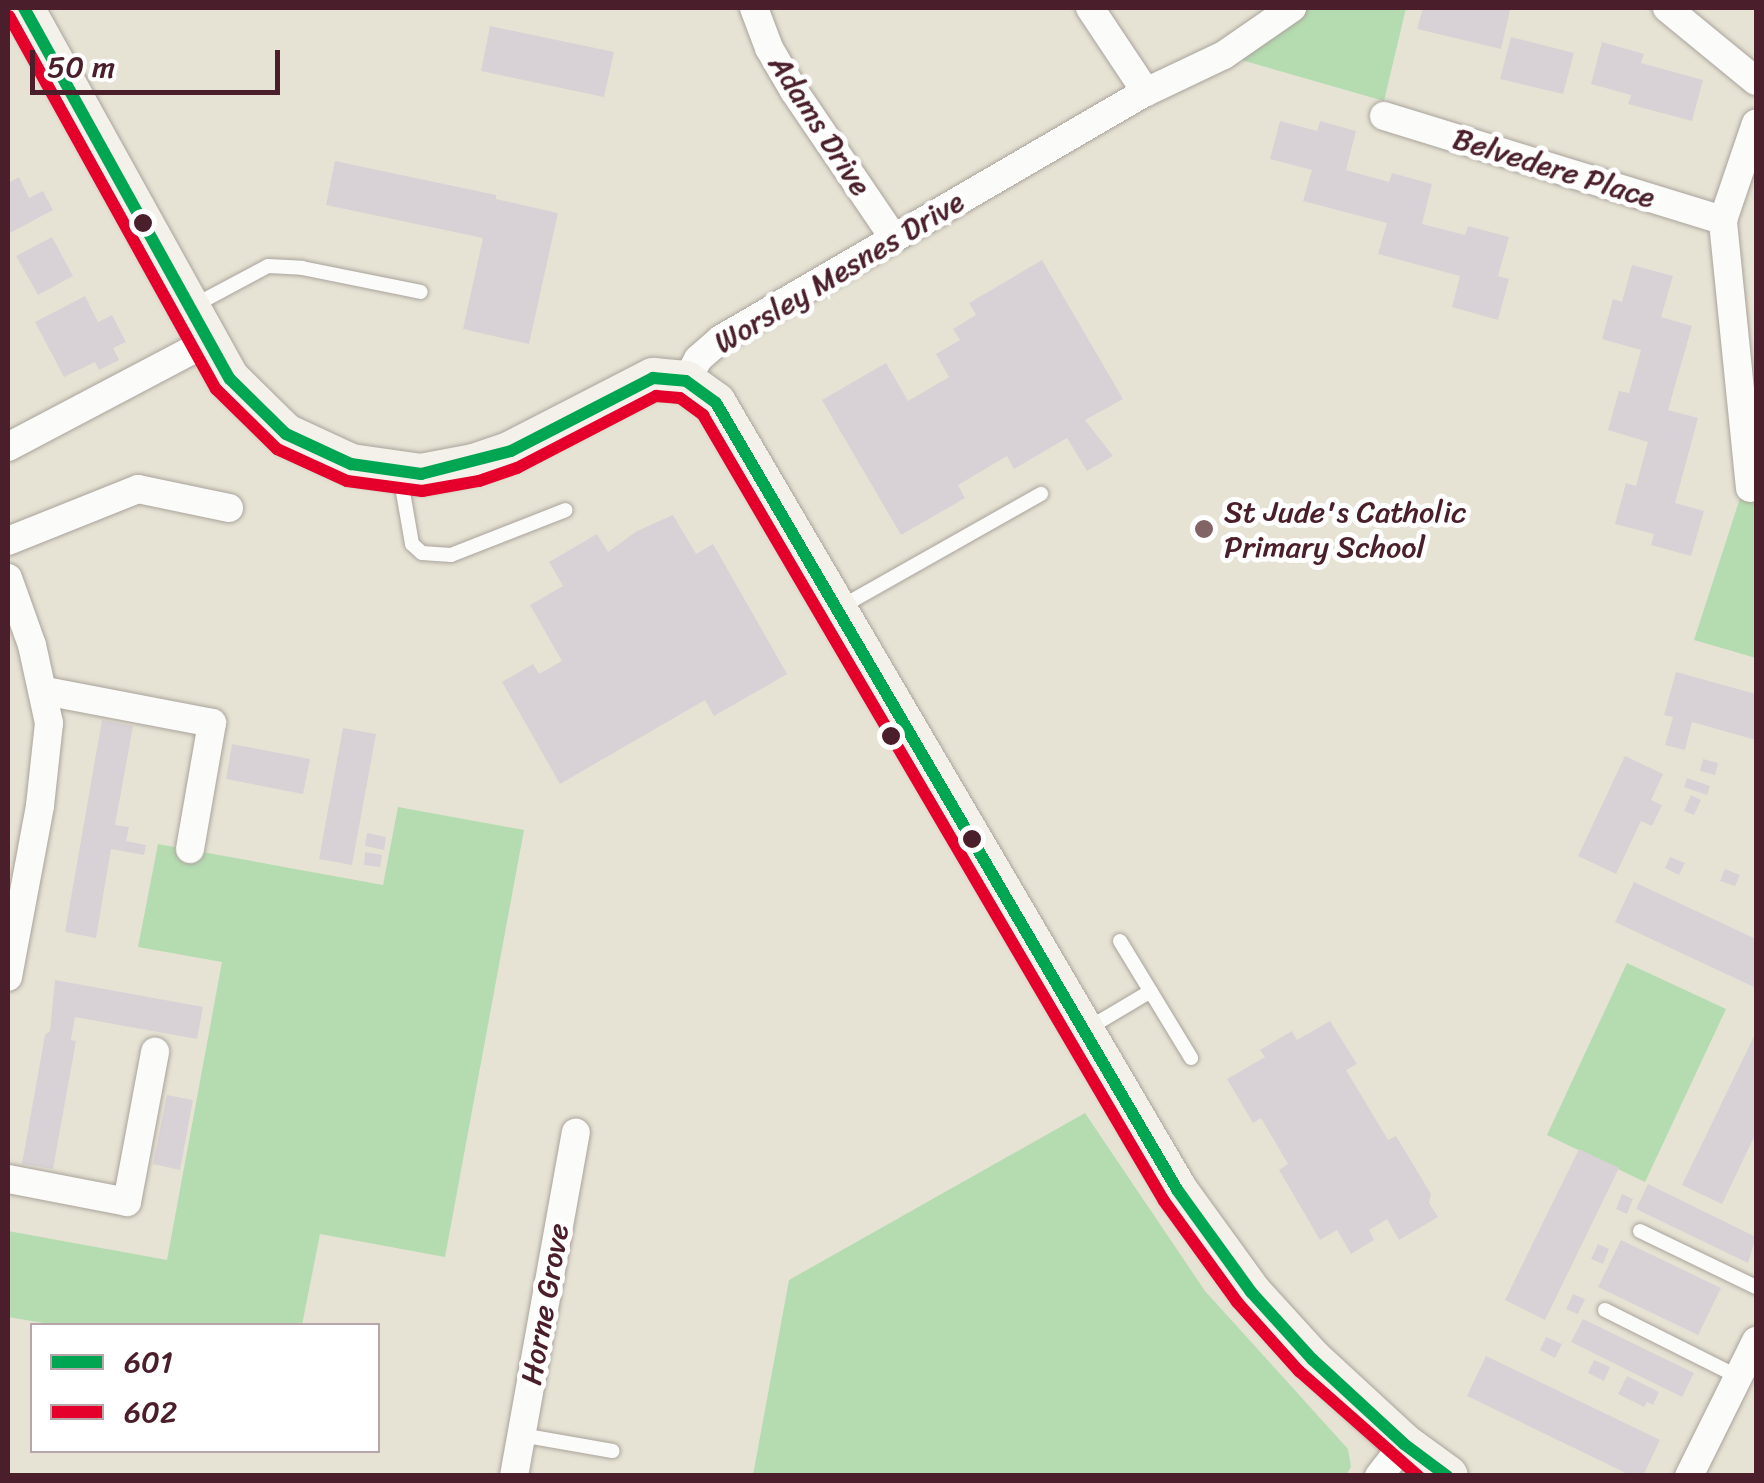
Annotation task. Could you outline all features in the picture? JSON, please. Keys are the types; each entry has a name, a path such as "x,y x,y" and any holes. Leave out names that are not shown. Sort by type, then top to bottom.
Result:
{"street":[{"path":"24,8 198,325 250,404 286,434 351,464 400,474 444,472 528,442 632,385 653,378 686,381 716,403 1178,1192 1251,1292 1312,1359 1404,1444 1448,1476"},
{"name":"Adams Drive","path":"754,8 769,48 794,91 894,238"},
{"path":"1090,8 1146,92"},
{"name":"Worsley Mesnes Drive","path":"686,381 698,359 721,339 1146,92 1224,56 1292,8"},
{"path":"1680,13 1756,81"},
{"name":"Belvedere Place","path":"1384,116 1723,220"},
{"path":"1750,488 1723,220 1756,123"},
{"path":"8,448 198,325"},
{"path":"8,541 138,489 229,508"},
{"path":"8,578 45,691 49,723 42,789 11,933 8,977"},
{"path":"45,691 212,723 190,849"},
{"path":"8,1178 127,1202 155,1052"},
{"name":"Horne Grove","path":"514,1476 576,1133"},
{"path":"1689,1476 1756,1341"},
{"path":"1379,1476 1404,1444"}],"lane":[{"path":"198,325 268,266 302,268 422,292"},
{"path":"400,474 412,544 422,553 451,555 566,510"},
{"path":"838,610 1041,494"},
{"path":"1120,941 1192,1058"},
{"path":"1083,1032 1151,991"},
{"path":"1640,1230 1756,1287"},
{"path":"1605,1310 1740,1378"},
{"path":"521,1434 613,1451"}],"green space":[{"path":"1277,8 1406,8 1384,101 1224,55"},
{"path":"1742,492 1756,496 1756,658 1694,640"},
{"path":"398,807 524,830 445,1257 320,1234 302,1323 43,1323 8,1317 8,1231 167,1260 222,962 138,947 158,844 383,885"},
{"path":"1627,963 1726,1009 1645,1182 1547,1135"},
{"path":"1085,1113 1205,1291 1348,1449 1351,1467 1346,1475 753,1475 789,1280"}],"building":[{"path":"1423,8 1510,10 1501,49 1417,29"},
{"path":"490,26 614,52 604,97 481,71"},
{"path":"1511,37 1574,53 1563,94 1500,79"},
{"path":"1602,42 1644,54 1641,63 1703,80 1692,121 1628,104 1631,95 1591,84"},
{"path":"1280,121 1317,131 1320,121 1356,131 1346,170 1389,182 1392,173 1432,184 1422,224 1465,235 1468,226 1509,237 1498,276 1509,279 1498,320 1452,307 1460,276 1378,254 1387,223 1303,201 1312,170 1270,159"},
{"path":"335,161 496,195 496,199 558,213 529,344 463,329 483,238 326,205"},
{"path":"19,177 29,198 43,191 53,210 8,234 8,183"},
{"path":"52,237 73,276 38,295 16,256"},
{"path":"1042,260 1123,399 1085,420 1113,456 1087,471 1067,438 1014,469 1007,456 958,485 965,498 901,535 822,400 886,363 908,401 949,377 936,354 960,340 953,329 976,315 969,303"},
{"path":"1632,265 1673,276 1661,317 1692,326 1668,410 1698,418 1675,503 1704,511 1691,556 1651,545 1654,534 1615,524 1626,483 1636,486 1648,442 1608,430 1619,391 1629,393 1641,350 1602,339 1613,299 1622,302"},
{"path":"85,296 98,322 112,315 126,342 113,348 119,360 99,370 95,362 64,377 35,322"},
{"path":"673,515 696,554 713,544 787,674 714,716 705,700 560,784 502,682 533,664 539,674 562,661 530,605 563,586 549,562 597,534 608,552 637,531"},
{"path":"1676,672 1756,694 1756,740 1692,722 1685,750 1665,745 1673,717 1664,715"},
{"path":"102,720 133,726 115,825 129,827 126,841 146,845 144,855 111,849 96,938 65,932"},
{"path":"343,728 376,734 352,865 319,859"},
{"path":"232,744 310,759 303,794 226,779"},
{"path":"1625,756 1663,774 1651,800 1662,805 1652,826 1641,821 1616,874 1578,856"},
{"path":"1703,759 1718,763 1715,775 1700,771"},
{"path":"1687,778 1710,786 1707,795 1684,787"},
{"path":"1691,795 1701,800 1694,815 1684,811"},
{"path":"367,833 386,837 384,850 365,846"},
{"path":"365,852 382,855 380,867 364,865"},
{"path":"1670,857 1685,863 1679,875 1665,868"},
{"path":"1725,869 1740,875 1735,886 1720,881"},
{"path":"1634,882 1756,939 1756,988 1615,922"},
{"path":"55,980 203,1007 197,1039 75,1017 71,1040 76,1041 53,1169 22,1164 45,1035 50,1031"},
{"path":"1330,1021 1357,1064 1346,1070 1388,1140 1396,1136 1431,1194 1429,1203 1438,1217 1399,1240 1387,1219 1369,1230 1374,1240 1351,1254 1337,1230 1320,1240 1279,1170 1288,1164 1261,1118 1253,1123 1227,1079 1265,1057 1260,1050 1292,1031 1297,1040"},
{"path":"1756,1032 1756,1133 1722,1204 1682,1185"},
{"path":"167,1095 193,1100 180,1170 153,1164"},
{"path":"1579,1149 1619,1168 1545,1320 1505,1300"},
{"path":"1648,1184 1756,1237 1748,1263 1636,1209"},
{"path":"1622,1194 1633,1199 1627,1214 1616,1209"},
{"path":"1621,1240 1721,1288 1698,1335 1598,1287"},
{"path":"1598,1244 1609,1249 1603,1264 1591,1259"},
{"path":"1573,1294 1585,1299 1578,1314 1566,1309"},
{"path":"1583,1319 1694,1373 1682,1397 1571,1342"},
{"path":"1546,1337 1562,1344 1555,1358 1540,1350"},
{"path":"1486,1356 1660,1440 1643,1476 1632,1476 1467,1396"},
{"path":"1594,1360 1610,1367 1604,1381 1588,1373"},
{"path":"1627,1376 1659,1392 1653,1405 1647,1402 1644,1407 1618,1394"}],"transit line":[{"name":"601","path":"24,8 230,379 286,434 351,464 421,474 511,451 653,378 686,381 716,403 1178,1191 1251,1292 1312,1359 1404,1444 1447,1476"},
{"name":"602","path":"9,16 216,389 277,449 347,481 422,491 479,481 517,468 656,396 680,398 703,415 1164,1201 1237,1302 1299,1371 1418,1476"}],"place":[{"name":"St Jude's Catholic Primary School","path":"1204,529"}]}
